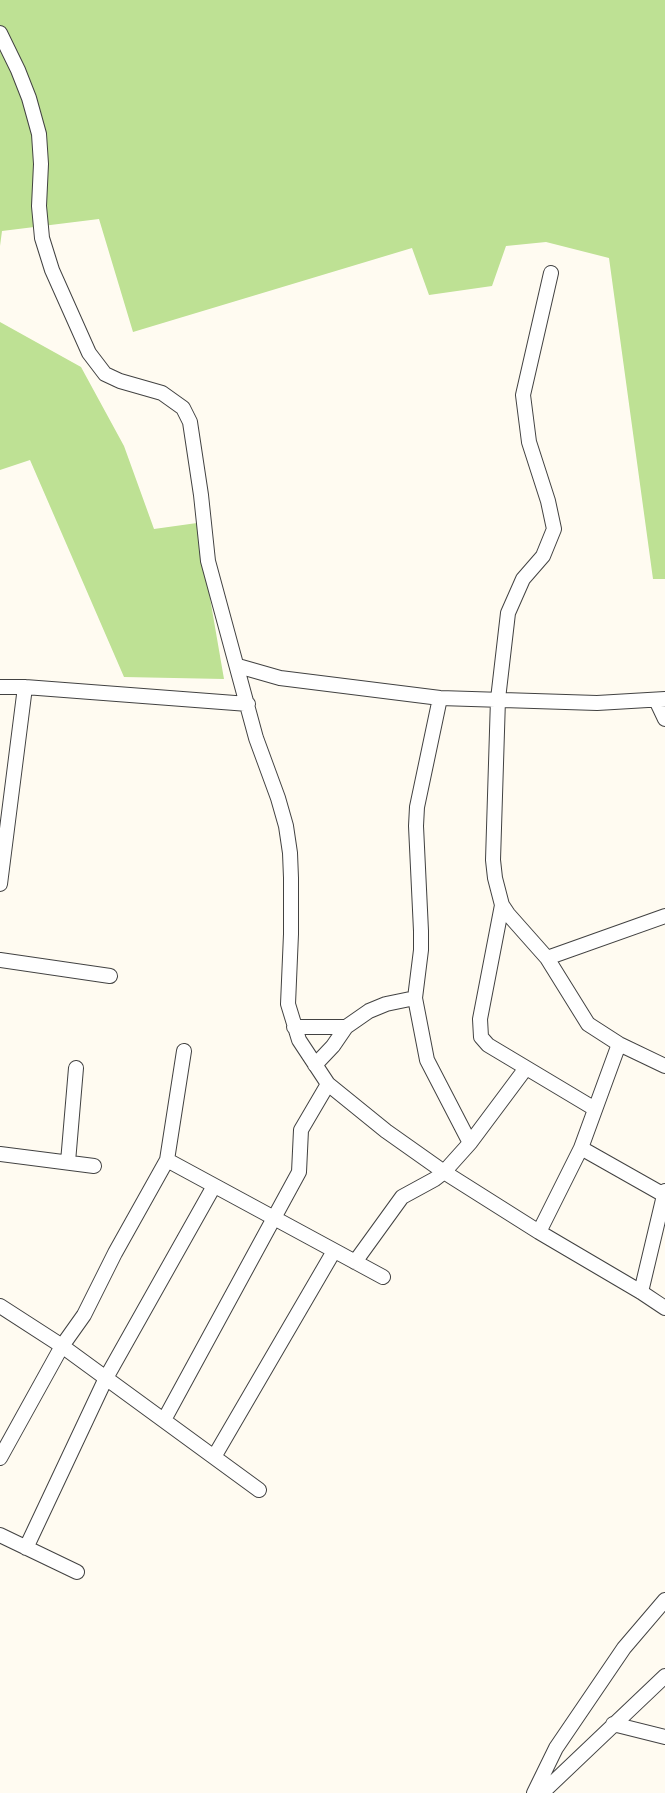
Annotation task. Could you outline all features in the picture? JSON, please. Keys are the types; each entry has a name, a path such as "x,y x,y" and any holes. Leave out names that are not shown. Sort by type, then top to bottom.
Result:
{"street":[{"path":"0,33 18,70 39,134 41,164 39,206 42,238 52,270 89,353 105,374 120,381 162,393 183,408 190,422 201,495 208,561 256,738 286,826 290,853 292,934 288,1004 299,1040 328,1084 386,1131 444,1172 665,1308"},
{"path":"551,273 524,395 529,442 548,501 554,529 543,556 523,579 508,613 498,699 493,860 495,878 502,905 547,958 588,1024 619,1044 665,1066"},
{"path":"238,666 280,678 440,698 597,703 660,699 665,719"},
{"path":"0,687 25,687 248,704"},
{"path":"0,884 2,853 25,687"},
{"path":"440,698 418,807 416,826 421,931 415,998 427,1060 470,1142"},
{"path":"502,905 480,1020 481,1037 488,1045 595,1109"},
{"path":"547,958 665,916"},
{"path":"0,960 110,976"},
{"path":"315,1065 333,1046 346,1027 369,1011 386,1004 415,998"},
{"path":"294,1027 346,1027"},
{"path":"539,1232 581,1148 619,1044"},
{"path":"0,1458 62,1346 84,1315 115,1253 167,1160 184,1051"},
{"path":"68,1162 76,1068"},
{"path":"355,1262 402,1197 444,1172 470,1142 526,1068"},
{"path":"164,1420 299,1172 300,1130 328,1084"},
{"path":"581,1148 664,1193 660,1231 641,1292"},
{"path":"0,1154 94,1166"},
{"path":"167,1160 383,1277"},
{"path":"26,1548 106,1378 214,1186"},
{"path":"214,1457 334,1251"},
{"path":"0,1306 62,1346 259,1490"},
{"path":"0,1535 77,1572"},
{"path":"534,1793 556,1748 608,1671 624,1648 665,1600"},
{"path":"542,1793 665,1676"},
{"path":"613,1724 665,1737"}],"green space":[{"path":"0,0 665,0 665,579 653,579 609,258 546,242 506,246 492,286 429,295 412,248 133,332 99,219 2,231 0,246"},
{"path":"0,322 81,367 124,446 154,529 197,523 224,679 124,677 30,460 0,470"}]}
